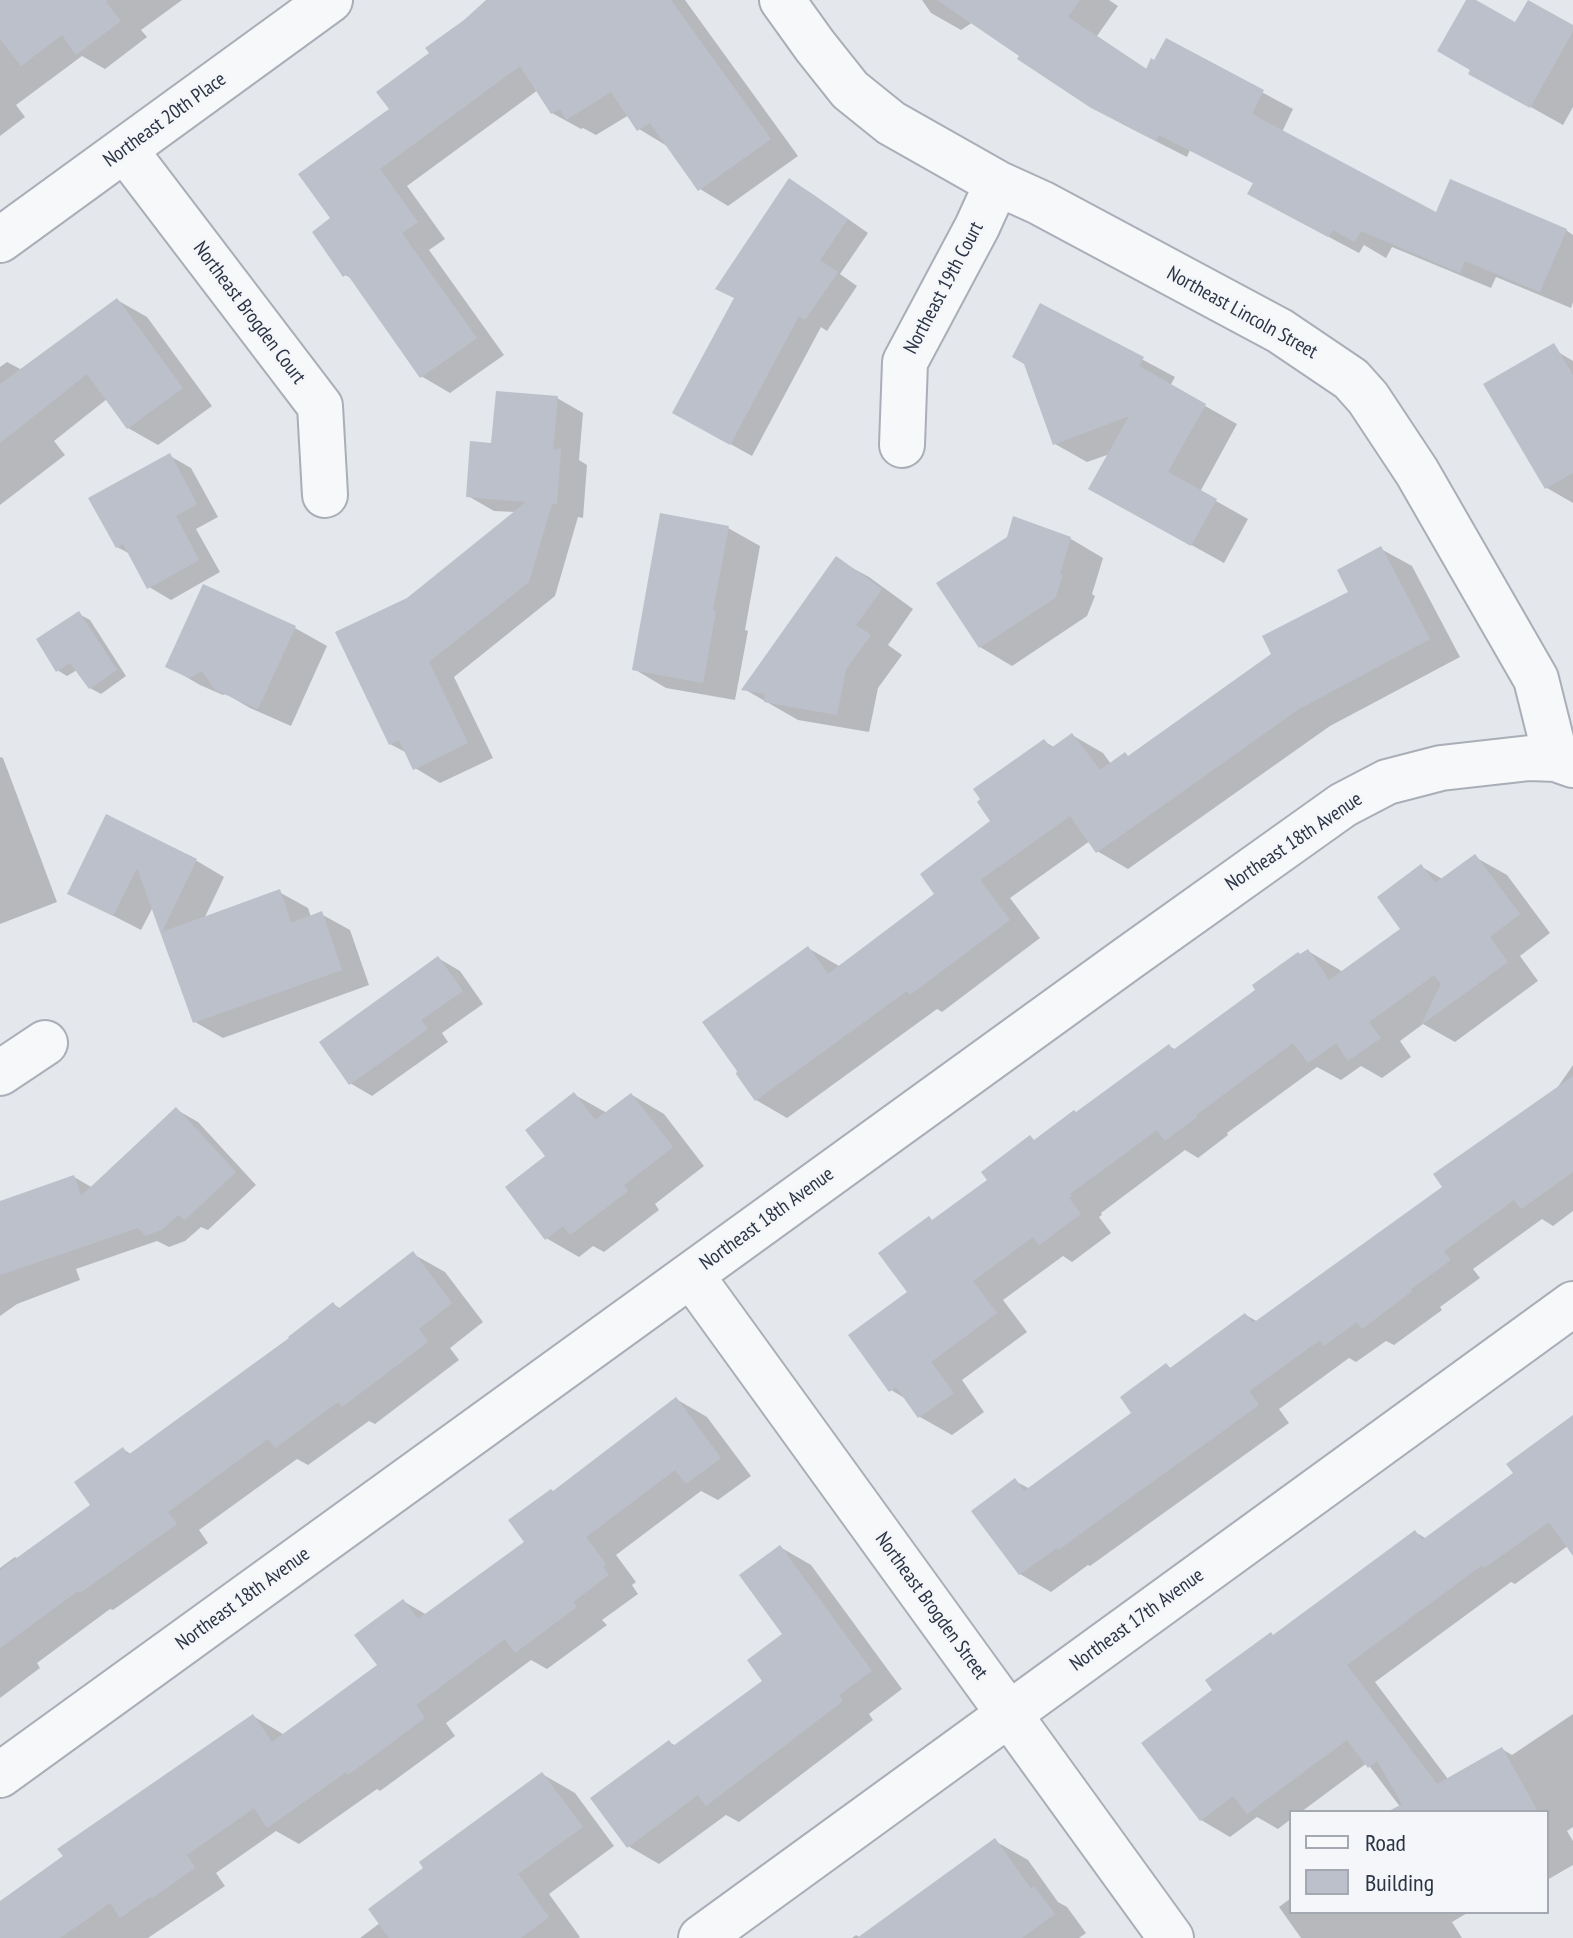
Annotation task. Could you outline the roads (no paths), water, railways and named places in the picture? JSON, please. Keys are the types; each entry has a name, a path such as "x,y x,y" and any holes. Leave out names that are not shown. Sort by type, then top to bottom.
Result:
{"street":[{"name":"Northeast 20th Place","path":"0,240 330,0"},
{"name":"Northeast Lincoln Street","path":"782,0 850,90 891,123 997,183 1041,203 1280,331 1351,379 1368,398 1417,472 1536,679 1565,762"},
{"name":"Northeast Brogden Court","path":"125,150 320,406 325,495"},
{"name":"Northeast 19th Court","path":"902,445 905,362 997,183"},
{"name":"Northeast 18th Avenue","path":"0,1775 1343,805 1387,782 1441,768 1530,758 1565,762"},
{"path":"0,1073 45,1043"},
{"name":"Northeast Brogden Street","path":"691,1275 1171,1938"},
{"name":"Northeast 17th Avenue","path":"701,1938 1573,1304"}]}
